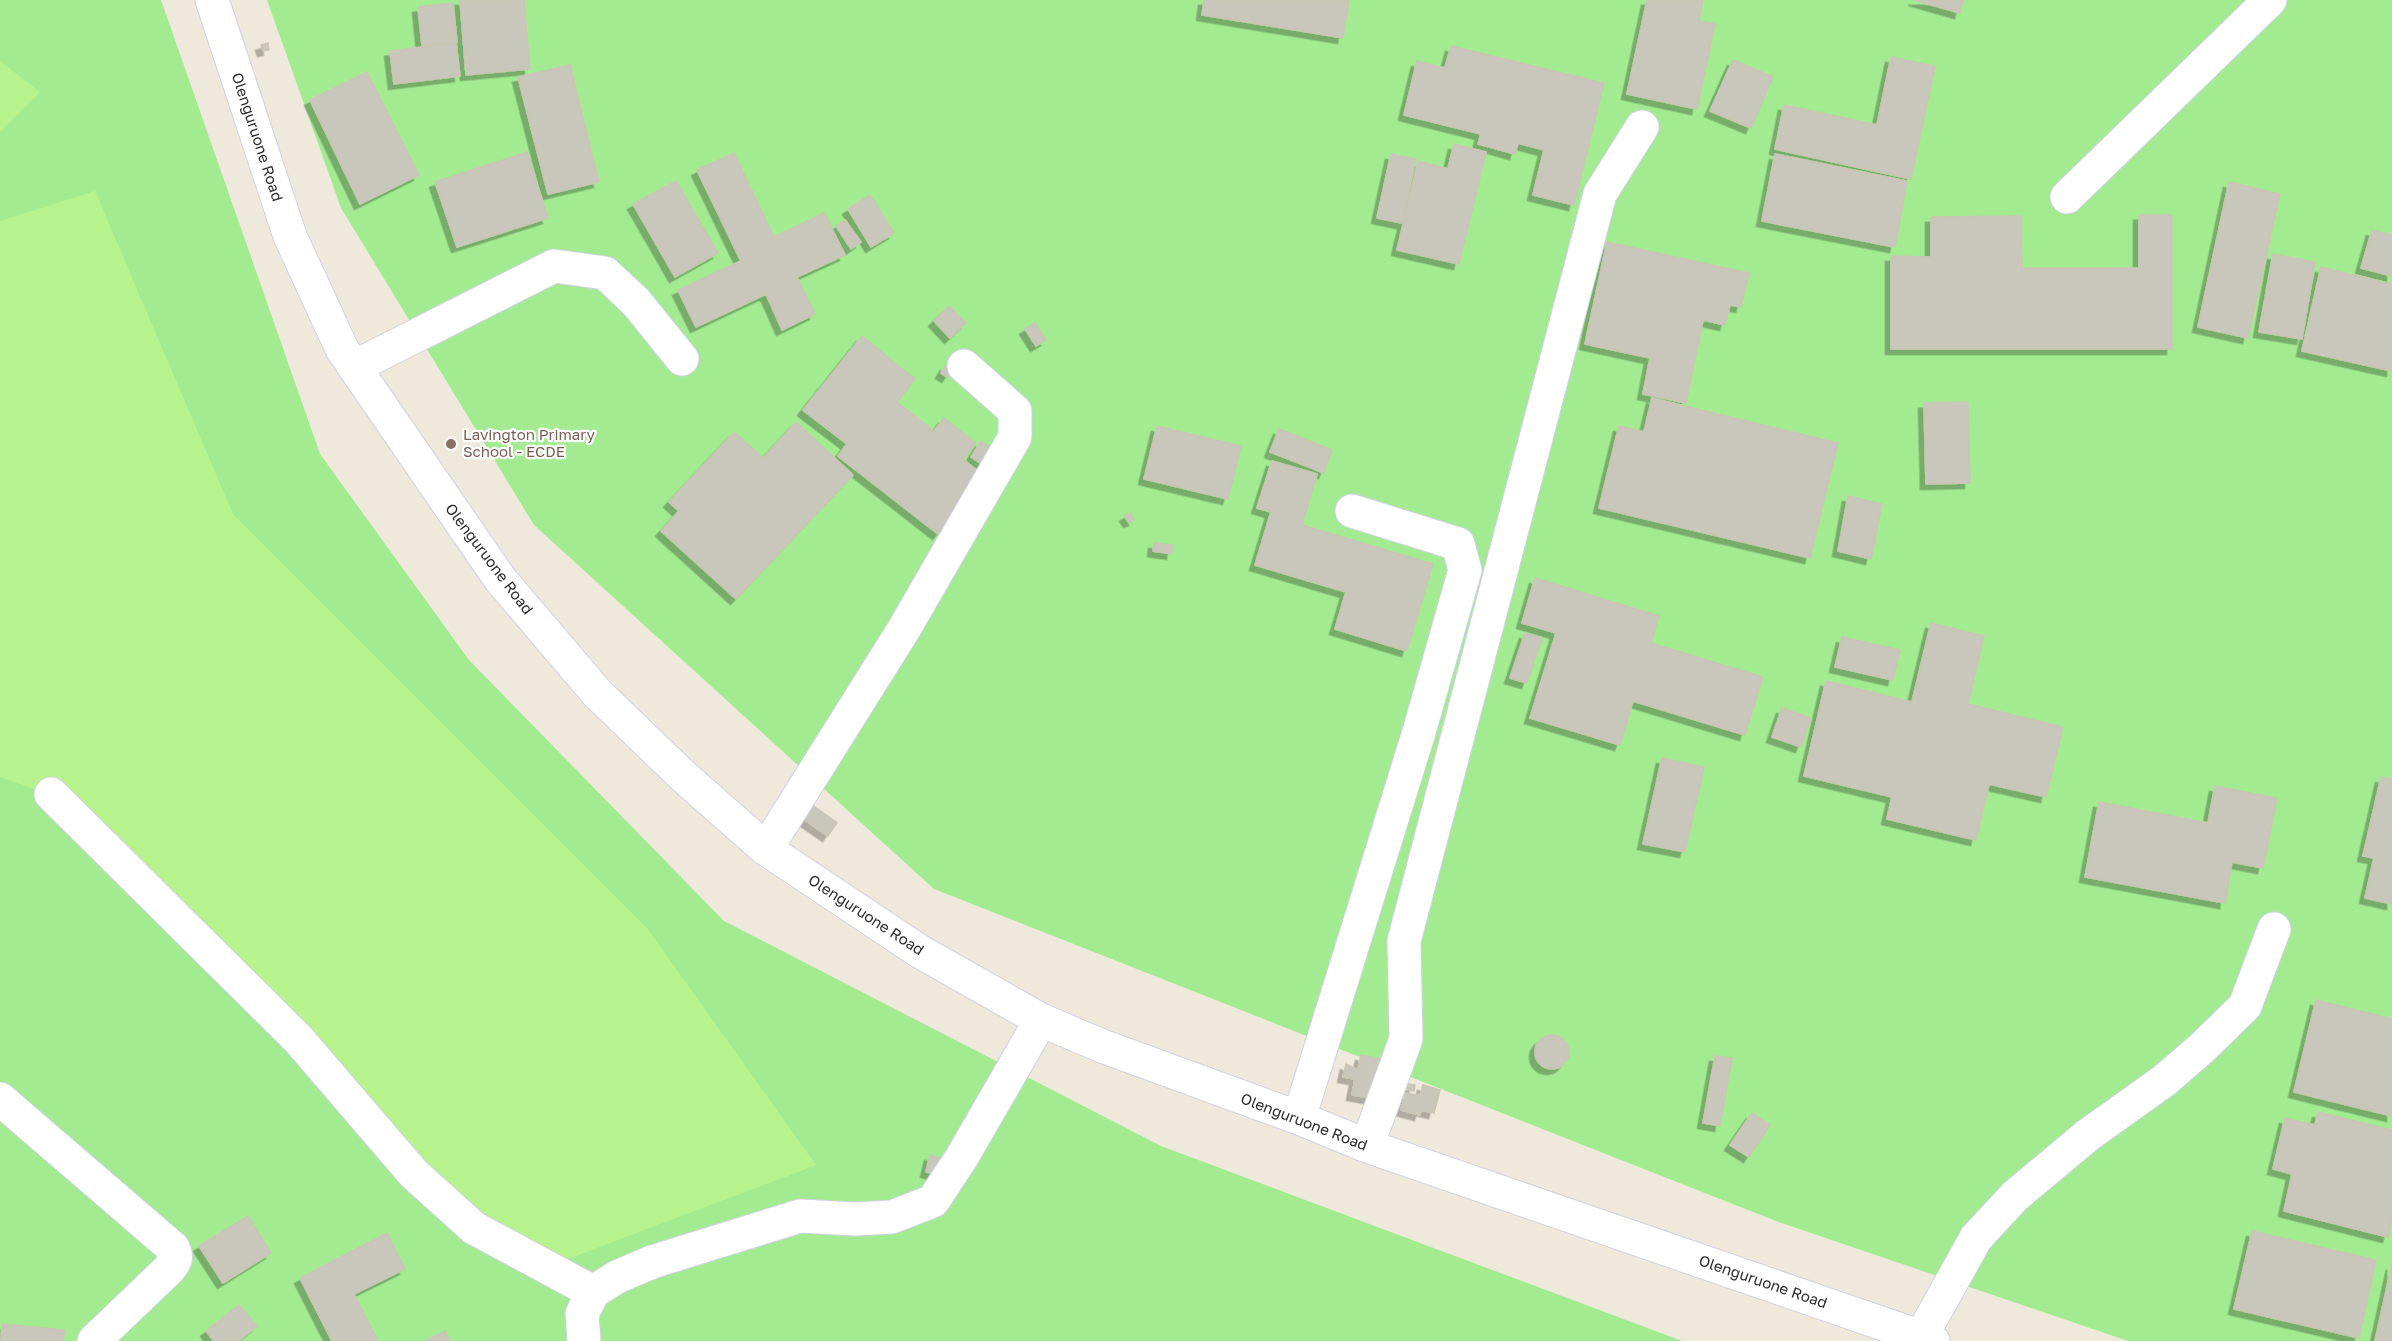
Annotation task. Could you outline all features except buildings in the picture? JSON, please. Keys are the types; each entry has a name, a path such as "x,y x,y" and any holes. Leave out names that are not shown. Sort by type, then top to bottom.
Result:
{"street":[{"name":"Olenguruone Road","path":"212,0 290,236 342,350 500,579 597,693 683,776 766,849 919,951 1041,1020 1102,1046 1367,1146 1927,1339"},
{"path":"2067,197 2270,0"},
{"path":"1367,1146 1406,1039 1404,941 1600,194 1642,127"},
{"path":"354,366 554,266 605,273 636,302 682,359"},
{"path":"766,849 904,629 1015,437 1015,411 964,366"},
{"path":"1299,1119 1419,732 1466,570 1458,544 1352,511"},
{"path":"51,794 299,1040 414,1174 474,1228 593,1292"},
{"path":"1927,1339 1976,1238 2015,1196 2088,1135 2165,1080 2245,1006 2274,929"},
{"path":"584,1341 582,1314 593,1292 617,1277 652,1262 800,1216 855,1219 892,1217 933,1201 962,1157 1041,1020"},
{"path":"0,1099 173,1248 176,1254 175,1262 169,1269 94,1341"}],"green space":[{"path":"0,0 161,0 320,454 469,660 724,921 1161,1146 1682,1341 0,1341"},
{"path":"267,0 2392,0 2392,1341 2128,1341 1776,1221 934,889 534,525 341,208"},
{"path":"0,61 40,92 0,132"},
{"path":"95,191 233,514 647,928 816,1165 547,1267 474,1228 51,795 0,777 0,221"}],"place":[{"name":"Lavington Primary School - ECDE","path":"451,444"}]}
